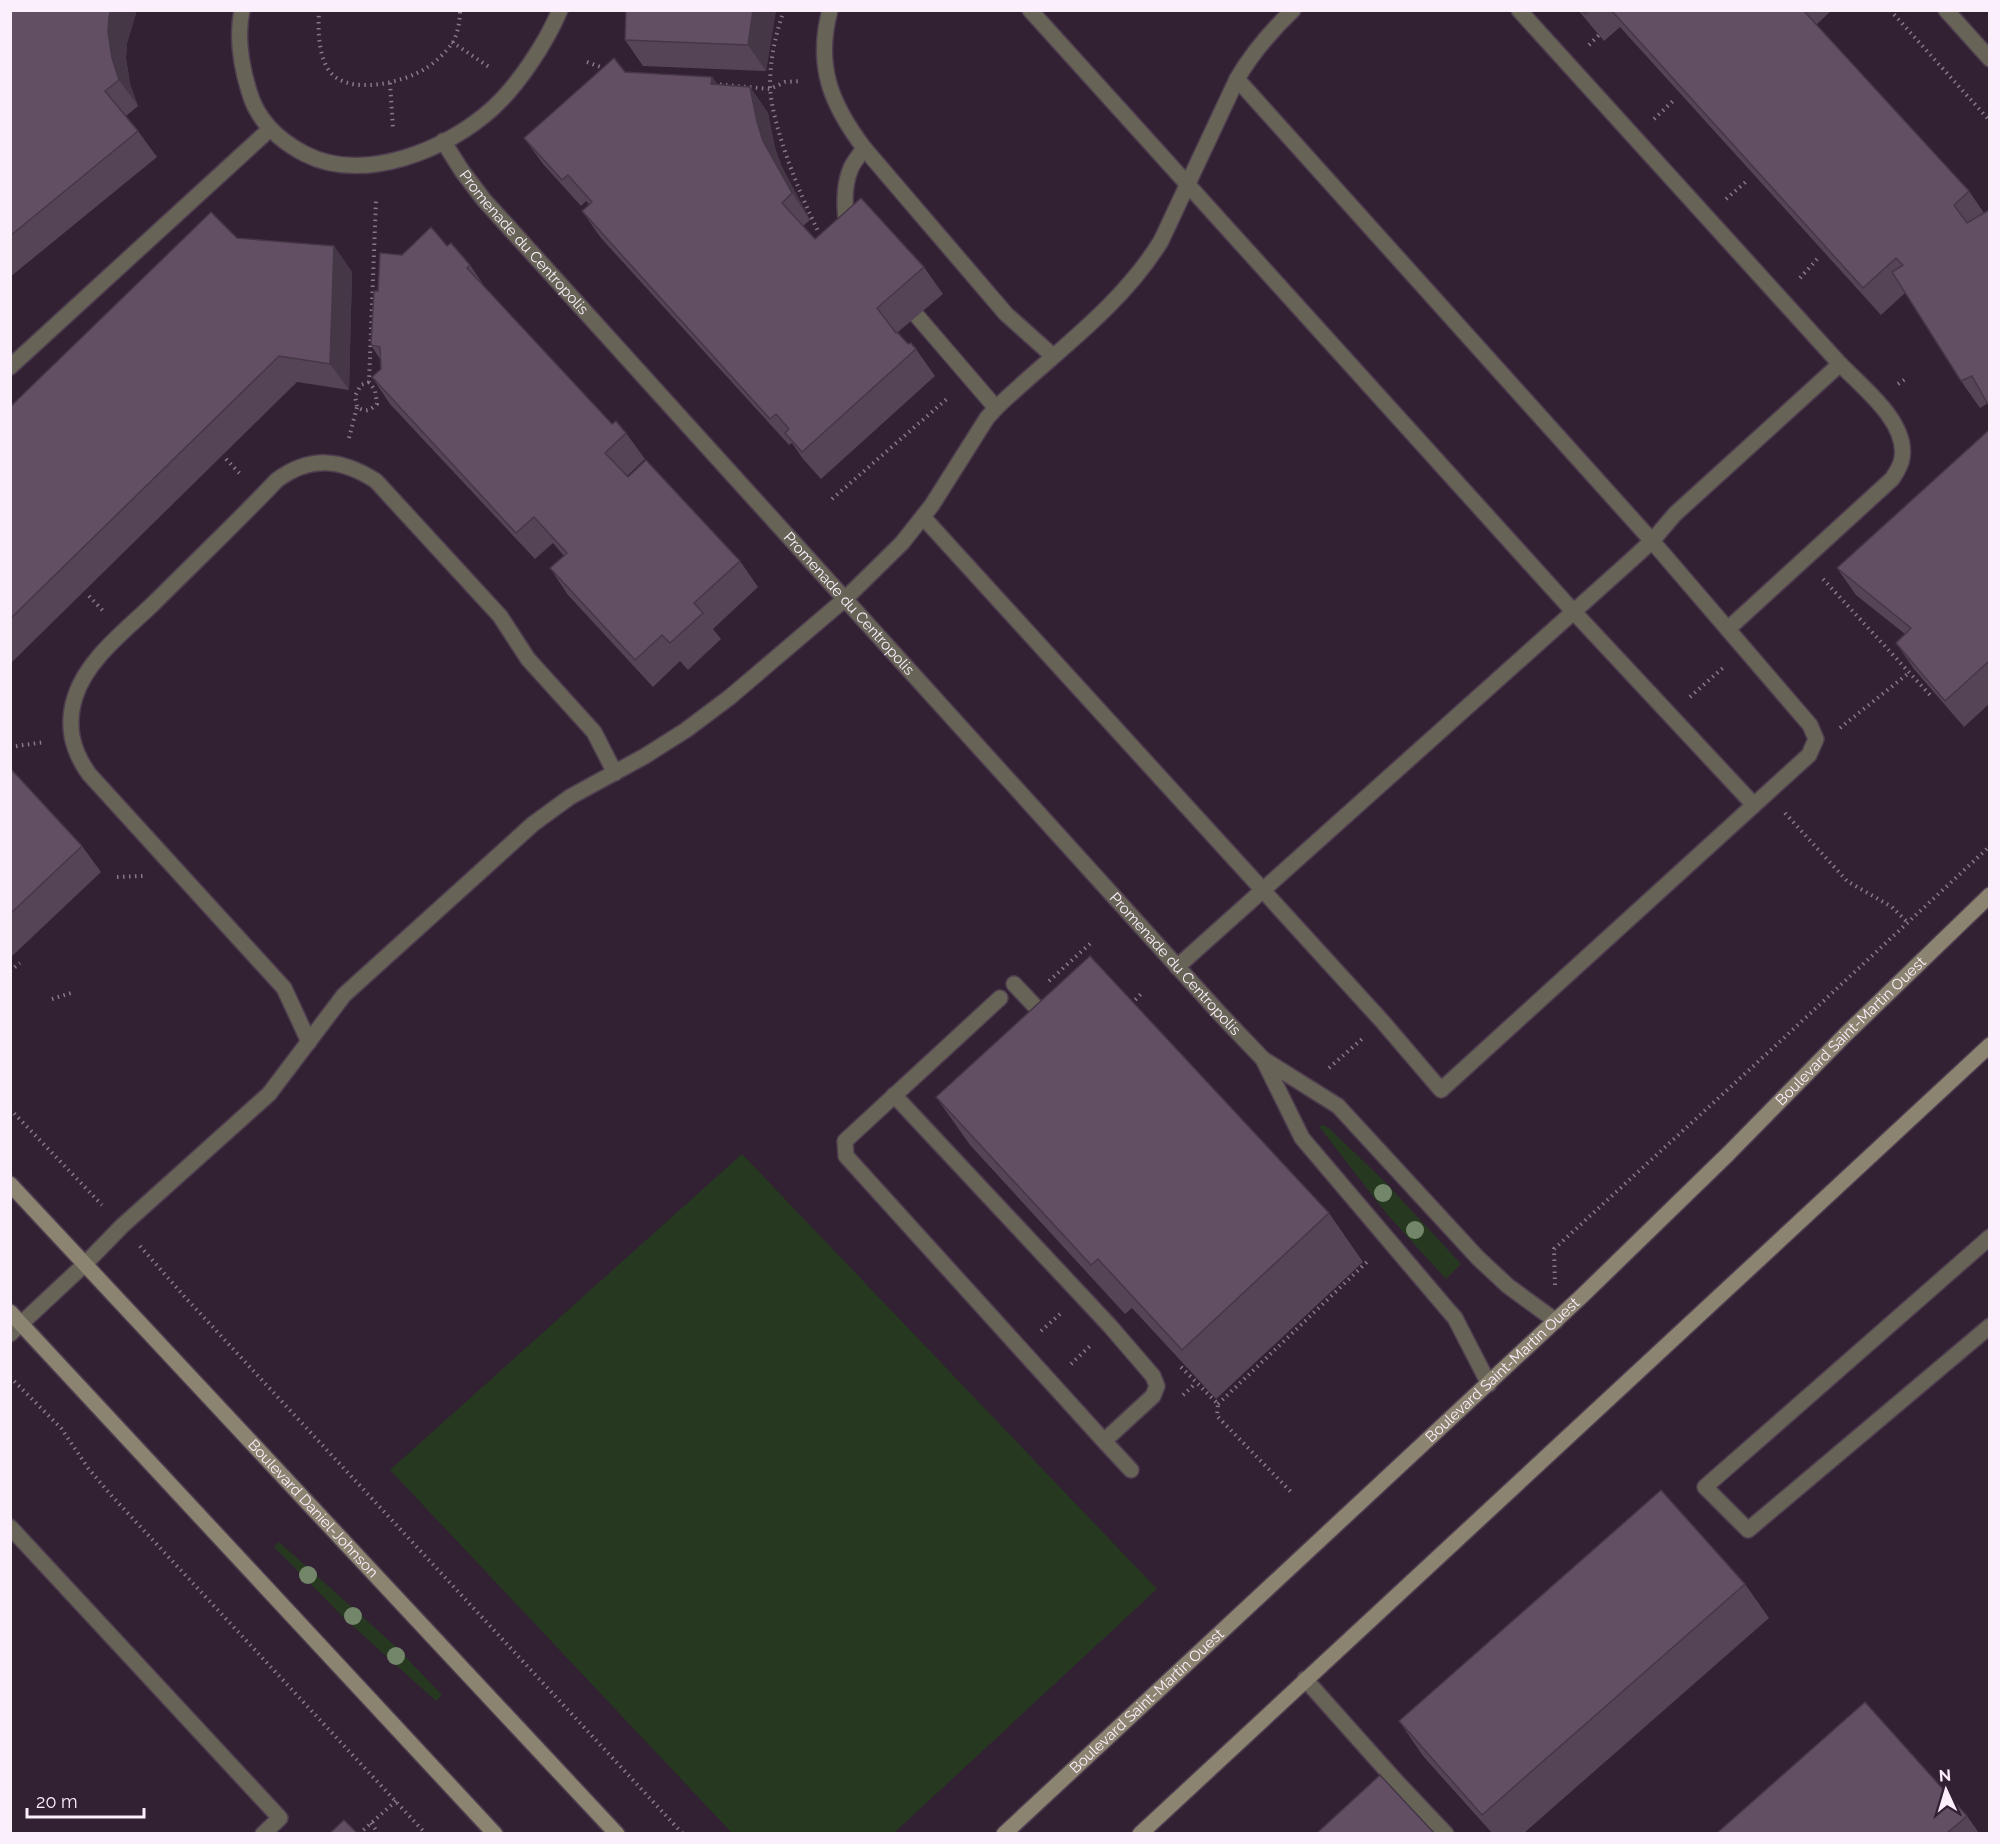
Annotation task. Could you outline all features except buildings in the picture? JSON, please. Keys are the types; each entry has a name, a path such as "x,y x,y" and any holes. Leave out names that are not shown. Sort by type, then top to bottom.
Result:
{"main road":[{"name":"Boulevard Saint-Martin Ouest","path":"1004,1833 1556,1321 1645,1236 1989,894"},
{"path":"1140,1833 1989,1045"},
{"name":"Boulevard Daniel-Johnson","path":"10,1184 617,1833"},
{"path":"10,1312 16,1329 495,1833"}],"street":[{"path":"242,10 239,36 244,76 252,103 270,129 297,150 312,157 323,162 351,166 391,161 426,150 477,122 504,97 535,54 560,10"},
{"path":"830,10 824,41 825,64 829,84 840,114 864,148 1006,314 1053,356"},
{"path":"1030,10 1573,610 1754,805"},
{"path":"16,1329 133,1216 269,1094 345,995 533,824 570,797 663,745 730,697 845,599 902,543 923,517 987,418 1125,290 1146,265 1161,241 1246,62 1293,10"},
{"path":"1519,10 1840,364 1877,401 1899,432 1902,459 1892,479 1729,628"},
{"path":"1946,10 1989,59"},
{"path":"923,517 1382,1021 1441,1090 1809,755 1816,739 1810,725 1729,628 1237,79"},
{"path":"10,367 270,129"},
{"name":"Promenade du Centropolis","path":"443,141 484,200 1177,967 1263,1059 1338,1106 1478,1258 1508,1286 1556,1321"},
{"path":"855,245 847,223 846,195 851,167 864,148"},
{"path":"917,316 996,408"},
{"path":"1177,967 1652,541 1675,513 1840,364"},
{"path":"309,1042 284,988 89,774 74,750 71,737 72,709 76,694 98,658 277,480 286,473 299,468 332,463 354,468 376,481 500,616 528,659 594,732 615,772"},
{"path":"1014,984 1060,1033"},
{"path":"1000,998 845,1141 846,1156 1131,1470"},
{"name":"Promenade du Centropolis","path":"1263,1059 1302,1138 1449,1310 1489,1384"},
{"path":"894,1095 1153,1376 1156,1386 1153,1396 1104,1442"},
{"path":"1989,1237 1705,1487 1748,1530 1989,1326"},
{"path":"10,1527 280,1818 263,1833"},
{"path":"1305,1679 1395,1780 1446,1833"},
{"path":"1362,1810 1395,1780"}],"path":[{"path":"319,10 318,36 328,70 336,79 356,85 390,83 410,77 426,68 453,42 458,30 460,10"},
{"path":"784,10 776,35 771,63 770,88 774,113 808,212 822,240"},
{"path":"1890,10 1989,121"},
{"path":"1589,45 1599,34"},
{"path":"453,42 489,67"},
{"path":"587,62 608,70"},
{"path":"712,84 770,88 784,82 800,81"},
{"path":"390,83 393,128"},
{"path":"1655,118 1674,100"},
{"path":"1727,199 1748,180"},
{"path":"357,407 363,411 369,411 377,404 375,390 369,382 376,200"},
{"path":"1801,278 1819,257"},
{"path":"1898,385 1907,378"},
{"path":"353,426 357,407 355,396 357,390 361,385 369,382"},
{"path":"832,499 957,391"},
{"path":"226,459 244,478"},
{"path":"1823,579 1930,695"},
{"path":"89,596 106,614"},
{"path":"1842,728 1910,672"},
{"path":"1684,701 1703,686"},
{"path":"10,747 35,743"},
{"path":"1781,808 1847,881 1892,907 1907,922"},
{"path":"1554,1249 1989,846"},
{"path":"117,877 140,876"},
{"path":"1046,983 1092,941"},
{"path":"10,971 20,963"},
{"path":"52,999 74,992"},
{"path":"1124,1005 1127,1008 1141,994"},
{"path":"1327,1070 1340,1059"},
{"path":"10,1109 49,1150"},
{"path":"1291,1492 1217,1416 1218,1404 1377,1253"},
{"path":"183,1296 683,1833"},
{"path":"1176,1362 1218,1404"},
{"path":"10,1377 61,1428 88,1468 110,1494 426,1833"},
{"path":"359,1833 396,1802"},
{"path":"371,1823 379,1833"}],"green space":[{"path":"1320,1126 1329,1128 1385,1182 1461,1264 1446,1279 1386,1213 1321,1129"},
{"path":"742,1154 1157,1589 894,1833 732,1833 390,1470"},
{"path":"279,1542 395,1646 442,1695 436,1701 344,1618 274,1547"}]}
